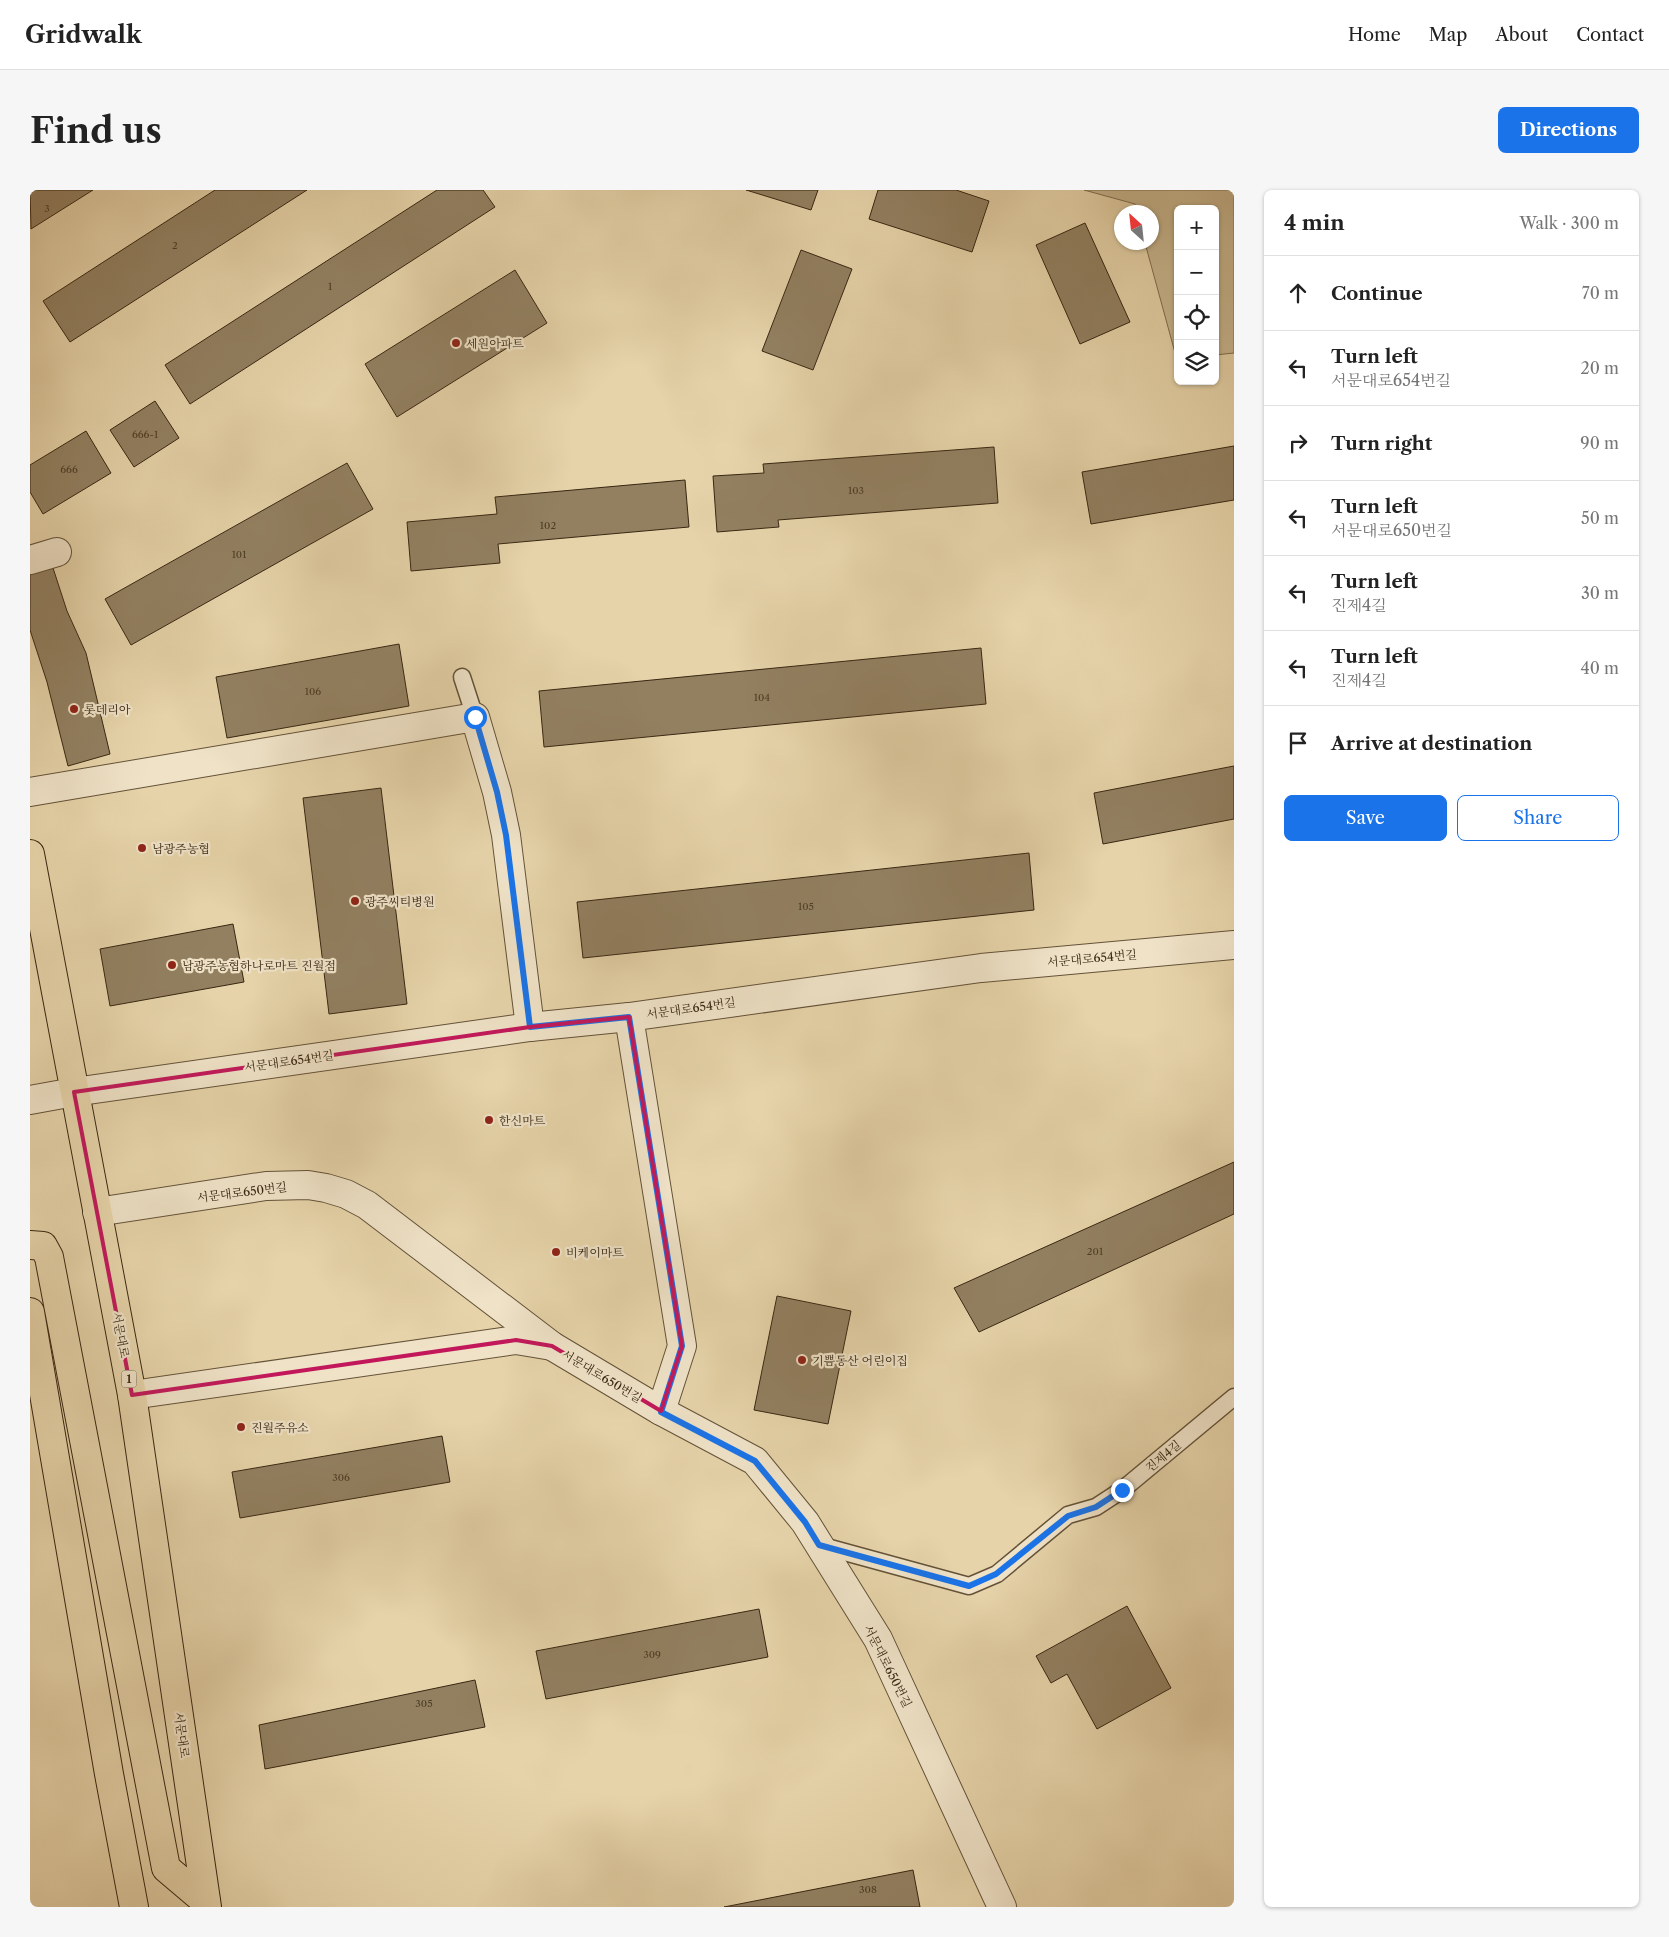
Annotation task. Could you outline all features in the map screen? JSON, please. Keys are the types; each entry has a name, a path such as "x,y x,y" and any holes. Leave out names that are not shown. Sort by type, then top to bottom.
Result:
{"main road":[{"name":"서문대로","path":"30,854 132,1395 207,1905"},
{"path":"30,1246 43,1246 51,1265 166,1868 207,1905"},
{"path":"30,1312 109,1774 134,1907"}],"street":[{"path":"30,560 57,552"},
{"path":"30,792 475,717 497,792 506,835 530,1027"},
{"name":"서문대로654번길","path":"30,1100 74,1092 530,1027 629,1017 981,968 1234,945"},
{"path":"629,1017 682,1346 661,1412"},
{"name":"서문대로650번길","path":"97,1212 266,1186 308,1185 346,1194 367,1205 552,1346 661,1412 755,1461 805,1522 878,1639 1002,1907"},
{"path":"132,1395 516,1340 552,1346"}],"lane":[{"path":"462,677 475,717"},
{"name":"진제4길","path":"819,1545 969,1586 996,1574 1068,1516 1096,1507 1122,1490 1234,1397"}],"highlighted area":[{"path":"629,1017 682,1346 661,1411 552,1346 516,1340 132,1395 74,1092 530,1027"}],"shaded area":[{"path":"1084,190 1234,190 1234,353 1219,355 1219,205 1174,205 1174,349 1147,250 1159,250 1159,205 1135,204"}],"building":[{"path":"30,190 93,190 31,229"},
{"path":"215,190 307,190 70,342 43,301"},
{"path":"437,190 483,190 495,207 190,404 165,365"},
{"path":"746,190 818,190 811,210"},
{"path":"878,190 956,190 989,201 972,252 869,219"},
{"path":"1085,223 1130,322 1080,344 1036,245"},
{"path":"801,250 852,269 813,370 762,351"},
{"name":"세원아파트","path":"515,270 547,323 397,417 365,364"},
{"path":"155,401 179,438 134,467 110,430"},
{"path":"86,431 111,473 43,514 30,492 30,465"},
{"path":"1234,446 1234,500 1091,524 1082,472"},
{"path":"994,447 998,503 778,520 779,527 717,532 713,476 764,473 763,464"},
{"path":"347,463 373,509 131,645 105,599"},
{"path":"685,480 689,527 498,544 500,563 411,571 407,522 497,514 495,497"},
{"path":"53,568 67,611 86,653 110,754 68,766 47,682 30,630 30,573"},
{"path":"399,644 409,706 227,738 216,677"},
{"path":"981,648 986,704 544,747 539,691"},
{"path":"1234,766 1234,819 1103,844 1094,793"},
{"name":"광주씨티병원","path":"381,788 407,1004 329,1014 303,798"},
{"path":"1029,853 1034,910 583,958 577,902"},
{"name":"남광주농협하나로마트 진월점","path":"233,924 244,982 110,1006 100,949"},
{"path":"1234,1162 1234,1214 979,1332 954,1288"},
{"name":"기쁨동산 어린이집","path":"777,1296 851,1311 828,1424 754,1410"},
{"path":"442,1436 450,1482 240,1518 232,1472"},
{"path":"1127,1606 1171,1688 1097,1729 1067,1674 1051,1683 1036,1656"},
{"path":"759,1609 768,1657 546,1699 536,1651"},
{"path":"475,1680 485,1727 265,1769 259,1725"},
{"path":"913,1870 920,1907 724,1907"}],"place":[{"name":"세원아파트","path":"456,343"},
{"name":"롯데리아","path":"74,709"},
{"name":"남광주농협","path":"142,848"},
{"name":"광주씨티병원","path":"355,901"},
{"name":"남광주농협하나로마트 진월점","path":"172,965"},
{"name":"한신마트","path":"489,1120"},
{"name":"비케이마트","path":"556,1252"},
{"name":"기쁨동산 어린이집","path":"802,1360"},
{"name":"진월주유소","path":"241,1427"}],"route":[{"path":"475,717 497,792 506,835 530,1027 629,1017 682,1346 661,1412 755,1461 805,1522 819,1545 969,1586 996,1574 1068,1516 1096,1507 1122,1490"}]}
